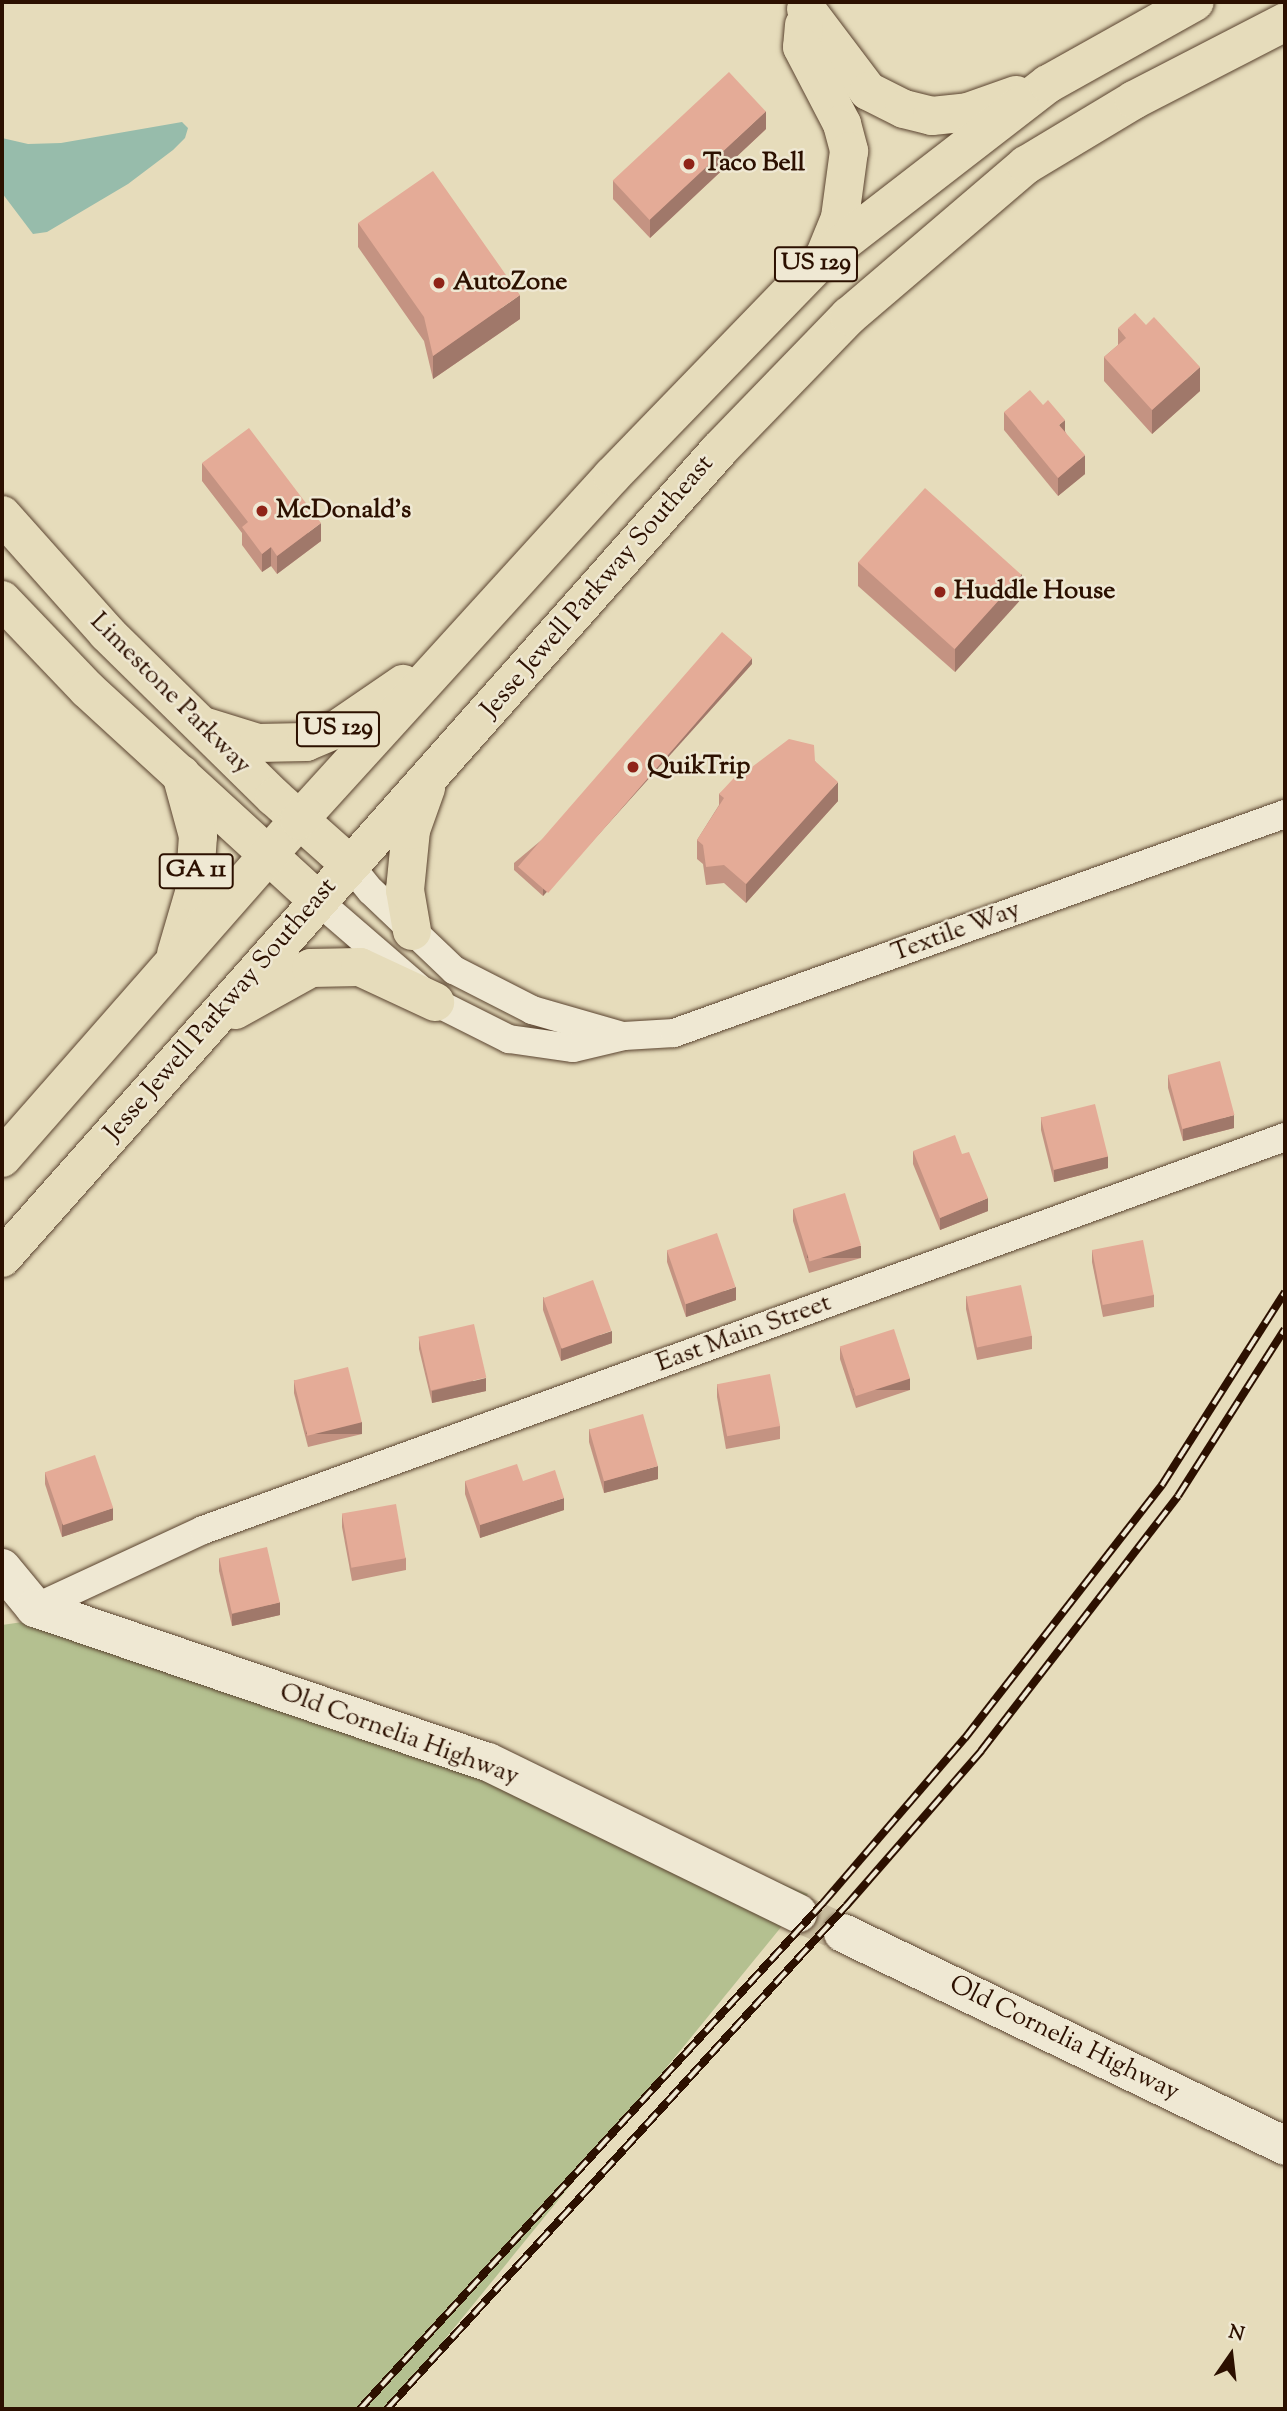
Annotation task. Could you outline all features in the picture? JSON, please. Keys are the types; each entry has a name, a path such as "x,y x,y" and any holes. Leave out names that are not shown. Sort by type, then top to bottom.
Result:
{"main road":[{"name":"US 129","path":"269,855 454,649 716,365 824,257 1048,84 1195,2"},
{"path":"805,5 868,91 904,109 932,116 968,112 1048,84"},
{"path":"805,5 802,47 842,124 849,151 840,218 824,257"},
{"name":"Jesse Jewell Parkway Southeast","path":"2,1258 209,1026 348,863 429,779 719,450 849,316 1026,165 1134,100 1285,22"},
{"name":"Limestone Parkway","path":"2,515 107,633 299,820 348,863"},
{"name":"Limestone Parkway","path":"2,600 87,689 317,900"},
{"name":"US 129","path":"203,727 258,743 306,742 339,728 454,649"},
{"name":"GA 11","path":"172,966 194,892 198,836 181,774"},
{"path":"412,930 406,880 411,830 429,779"},
{"path":"2,1158 269,855"},
{"path":"209,1026 311,968 360,967 435,1002"}],"street":[{"name":"Textile Way","path":"317,900 435,1002 509,1040 573,1048 624,1036 674,1033 1285,814"},
{"name":"Textile Way","path":"348,863 454,970 532,1010 624,1036"},
{"name":"East Main Street","path":"35,1608 203,1530 1285,1138"},
{"path":"2,1568 35,1608"},
{"name":"Old Cornelia Highway","path":"35,1608 488,1762 799,1913"},
{"name":"Old Cornelia Highway","path":"843,1933 1285,2146"}],"shaded area":[{"path":"182,122 188,128 185,138 173,150 128,184 47,232 33,234 2,193 2,138 28,144 61,143"},
{"path":"99,1611 808,1894 388,2409 2,2409 2,1625"}],"building":[{"name":"Taco Bell","path":"729,72 766,111 650,220 613,180"},
{"name":"AutoZone","path":"433,171 520,295 433,356 424,317 358,223"},
{"path":"1135,313 1146,325 1154,317 1200,367 1152,410 1104,357 1126,338 1118,328"},
{"path":"1030,390 1043,405 1048,400 1065,420 1059,425 1085,455 1058,478 1004,412"},
{"name":"McDonald's","path":"249,428 321,523 277,556 271,547 262,554 242,527 248,522 202,463"},
{"name":"Huddle House","path":"925,488 1022,575 955,649 858,562"},
{"name":"QuikTrip","path":"722,632 752,658 548,893 518,867"},
{"path":"789,739 814,745 815,761 838,782 746,884 724,865 706,867 703,845 697,840 724,798 719,794 745,766 748,770"},
{"path":"1220,1061 1234,1115 1182,1129 1168,1075"},
{"path":"1095,1104 1108,1156 1054,1170 1041,1118"},
{"path":"955,1135 962,1154 969,1152 988,1198 940,1218 913,1151"},
{"path":"845,1193 861,1246 809,1261 793,1209"},
{"path":"717,1233 736,1287 685,1304 667,1250"},
{"path":"1143,1240 1154,1295 1103,1305 1092,1250"},
{"path":"593,1280 611,1331 562,1349 543,1298"},
{"path":"1021,1285 1032,1336 977,1348 966,1297"},
{"path":"474,1324 486,1378 431,1390 418,1337"},
{"path":"894,1329 910,1378 856,1396 840,1347"},
{"path":"348,1367 362,1422 307,1436 294,1381"},
{"path":"770,1374 780,1426 727,1436 717,1384"},
{"path":"643,1414 658,1466 604,1481 589,1429"},
{"path":"95,1455 113,1508 63,1525 45,1472"},
{"path":"517,1464 523,1481 555,1470 564,1498 480,1525 465,1481"},
{"path":"396,1504 406,1558 351,1568 342,1514"},
{"path":"267,1547 280,1603 232,1614 219,1558"}],"tunnel":[{"path":"798,1913 843,1933"}],"railway":[{"path":"360,2409 823,1903 965,1738 1162,1485 1285,1292"},
{"path":"387,2409 846,1906 981,1751 1178,1496 1285,1329"}],"place":[{"name":"Taco Bell","path":"689,164"},
{"name":"AutoZone","path":"439,283"},
{"name":"McDonald's","path":"262,511"},
{"name":"Huddle House","path":"940,592"},
{"name":"QuikTrip","path":"633,767"}]}
